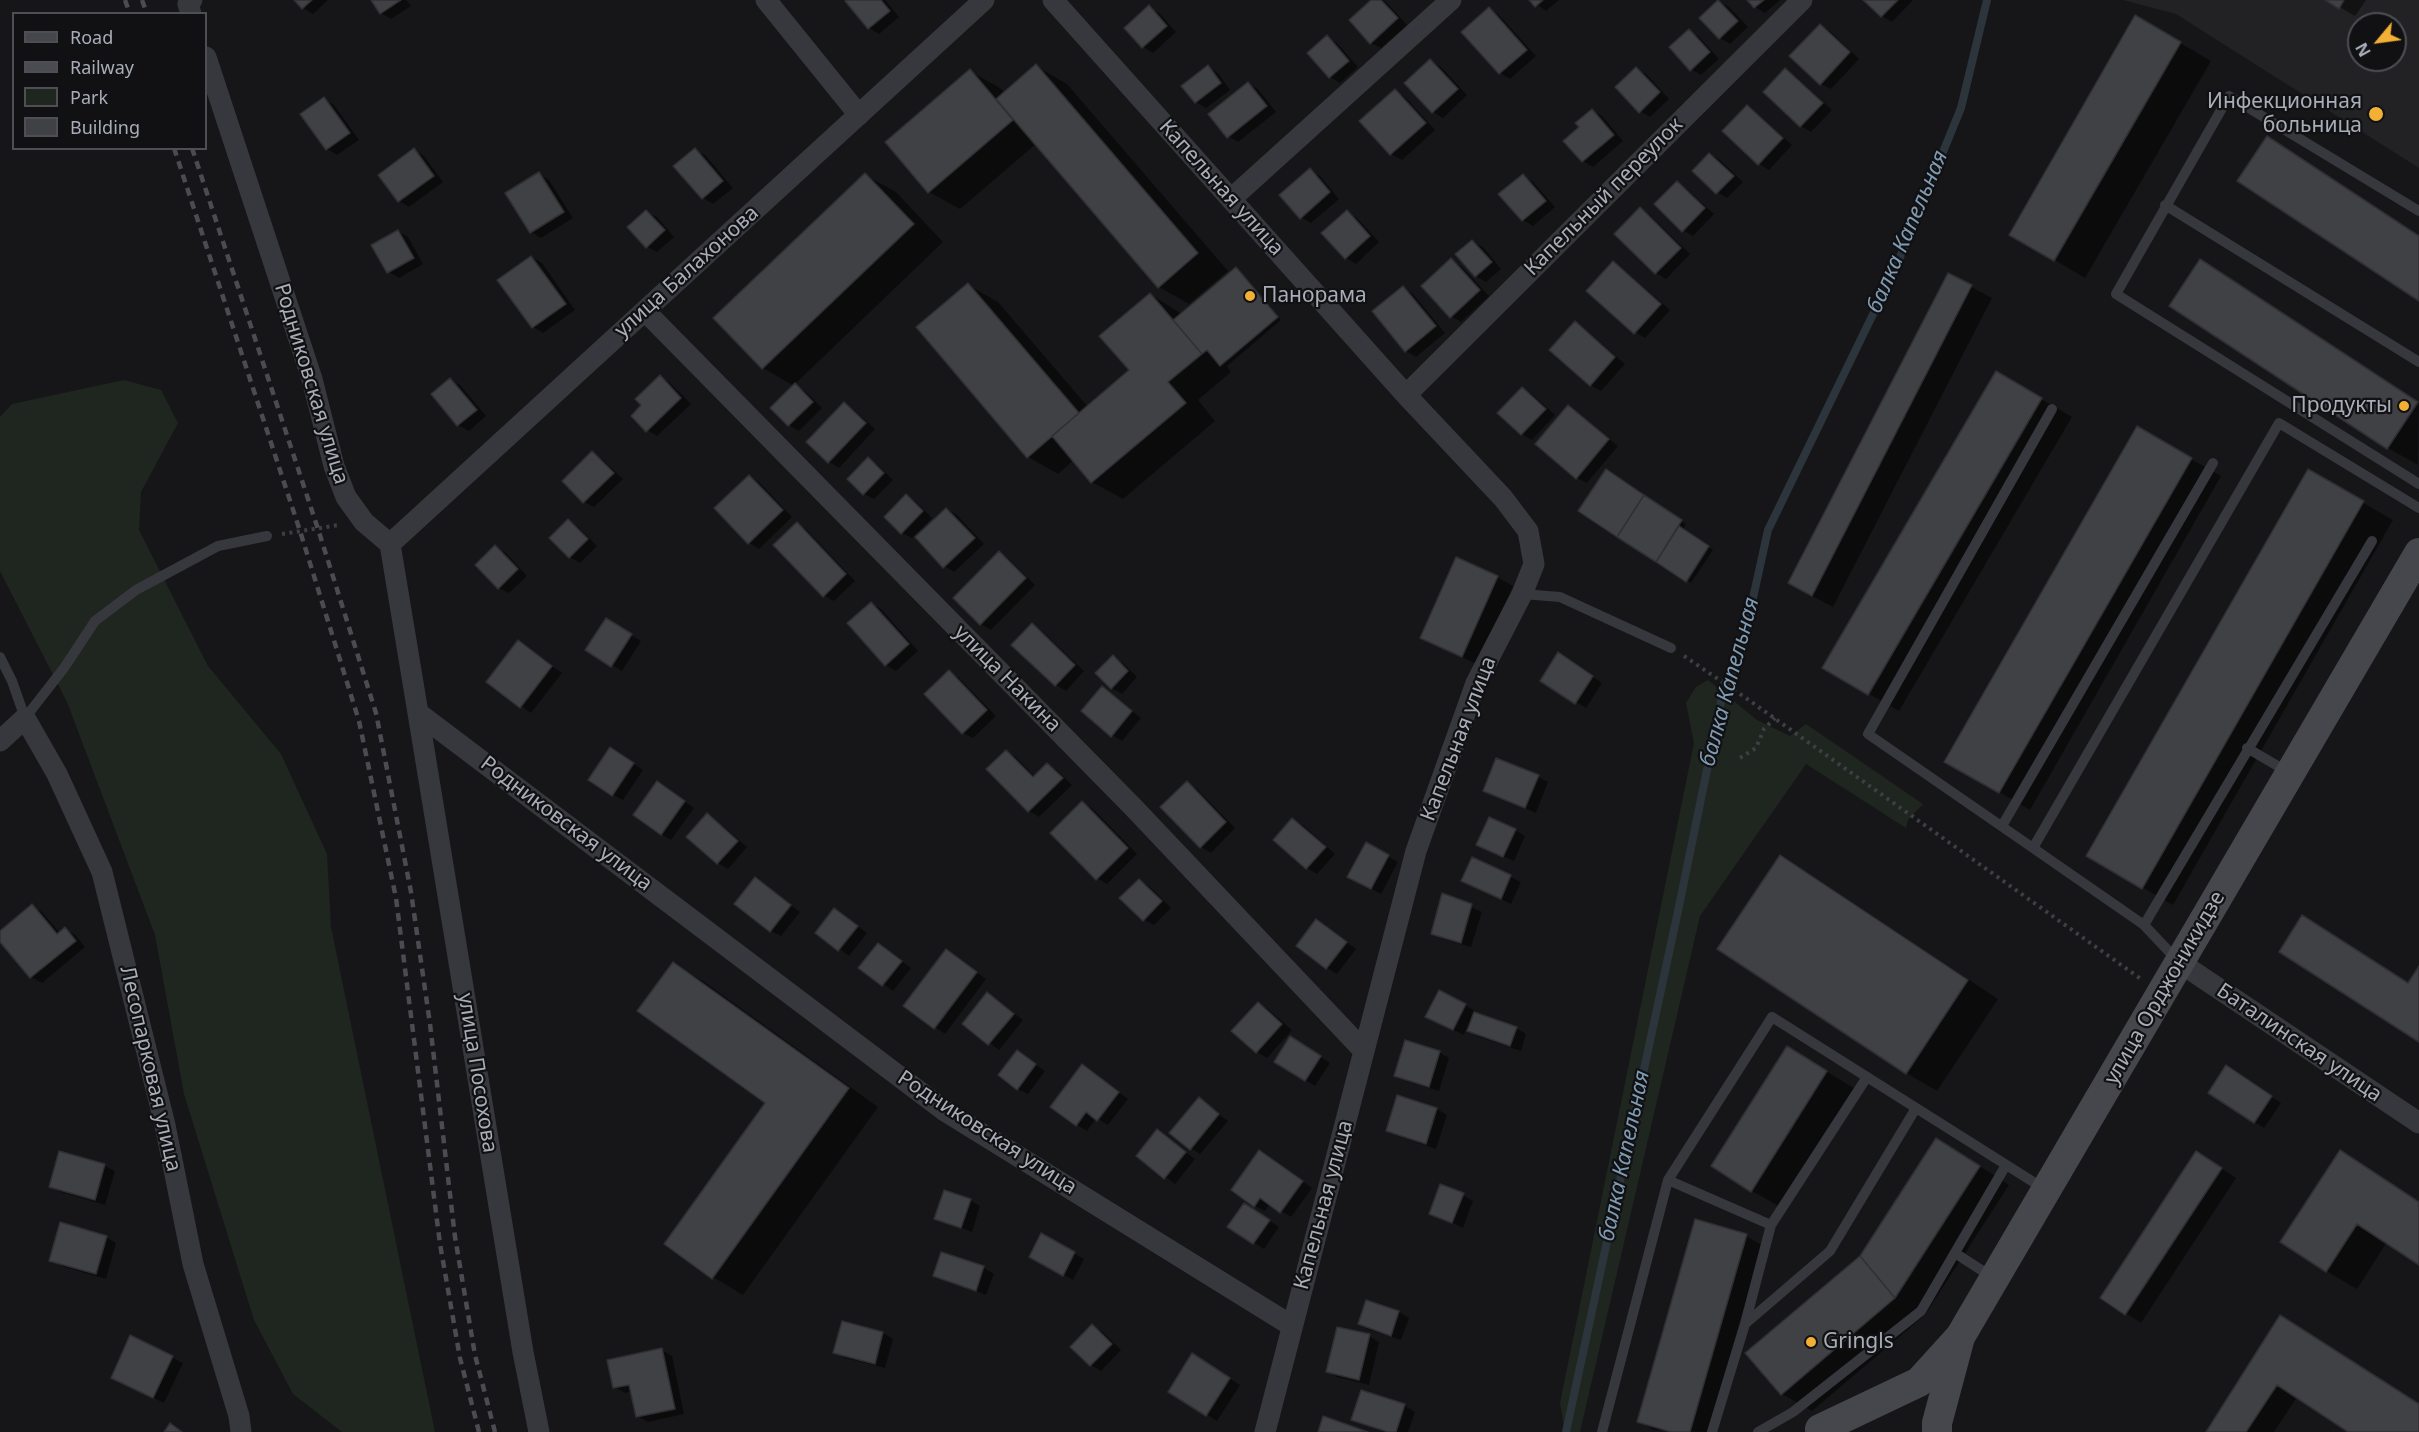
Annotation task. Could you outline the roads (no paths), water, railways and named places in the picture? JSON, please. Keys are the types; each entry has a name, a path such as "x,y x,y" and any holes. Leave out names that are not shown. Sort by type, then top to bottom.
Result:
{"main road":[{"name":"улица Орджоникидзе","path":"1937,1432 1937,1423 1960,1337 2419,553"},
{"path":"1816,1430 1920,1382 1960,1337"},
{"path":"1816,1430 1852,1432"}],"street":[{"path":"766,0 859,115"},
{"name":"улица Балахонова","path":"390,544 984,0"},
{"name":"Капельная улица","path":"1053,0 1406,394 1503,498 1528,531 1534,564 1476,683 1416,851 1264,1432"},
{"path":"1231,199 1451,0"},
{"name":"Капельный переулок","path":"1406,394 1802,0"},
{"name":"Родниковская улица","path":"207,60 312,379 334,466 346,497 364,522 390,544"},
{"name":"улица Накина","path":"645,311 1133,807 1364,1051"},
{"path":"390,544 418,713"},
{"name":"Родниковская улица","path":"418,713 945,1111 1292,1326"},
{"name":"улица Посохова","path":"418,713 523,1352 539,1432"},
{"path":"0,741 25,718"},
{"name":"Лесопарковая улица","path":"25,718 57,774 102,872 165,1125 193,1264 242,1432"},
{"name":"Баталинская улица","path":"2179,962 2419,1123"}],"lane":[{"path":"2419,211 2229,96 2116,294 2419,484"},
{"path":"2165,205 2419,362"},
{"path":"2052,409 1868,734 2144,925 2179,962"},
{"path":"2033,848 2279,423 2419,508"},
{"path":"2002,826 2213,463"},
{"path":"25,718 64,668 95,621 127,596 218,546 267,536"},
{"path":"2144,925 2247,748 2372,541"},
{"path":"1521,594 1560,597 1671,648"},
{"path":"0,657 12,681 25,718"},
{"path":"2247,748 2291,774"},
{"path":"1602,1432 1668,1180 1772,1017 2046,1190"},
{"path":"1712,1432 1745,1324 1771,1225 1867,1077"},
{"path":"1745,1324 1830,1251 1916,1108"},
{"path":"1758,1432 1793,1412 1921,1311 2006,1165"},
{"path":"1668,1180 1771,1225"},
{"path":"1955,1253 1995,1278"}],"waterway":[{"name":"балка Капельная","path":"1566,1432 1723,692 1740,657 1768,530 1896,267 1961,108 1987,0"}],"railway":[{"path":"125,0 129,12"},
{"path":"142,0 146,12"},
{"path":"175,150 300,531 359,721 396,898 440,1244 460,1358 479,1432"},
{"path":"193,150 318,529 376,713 411,892 430,1024 455,1237 475,1355 495,1432"}],"place":[{"name":"Инфекционная больница","path":"2376,114"},
{"name":"Панорама","path":"1250,296"},
{"name":"Продукты","path":"2404,406"},
{"name":"Gringls","path":"1811,1342"}]}
